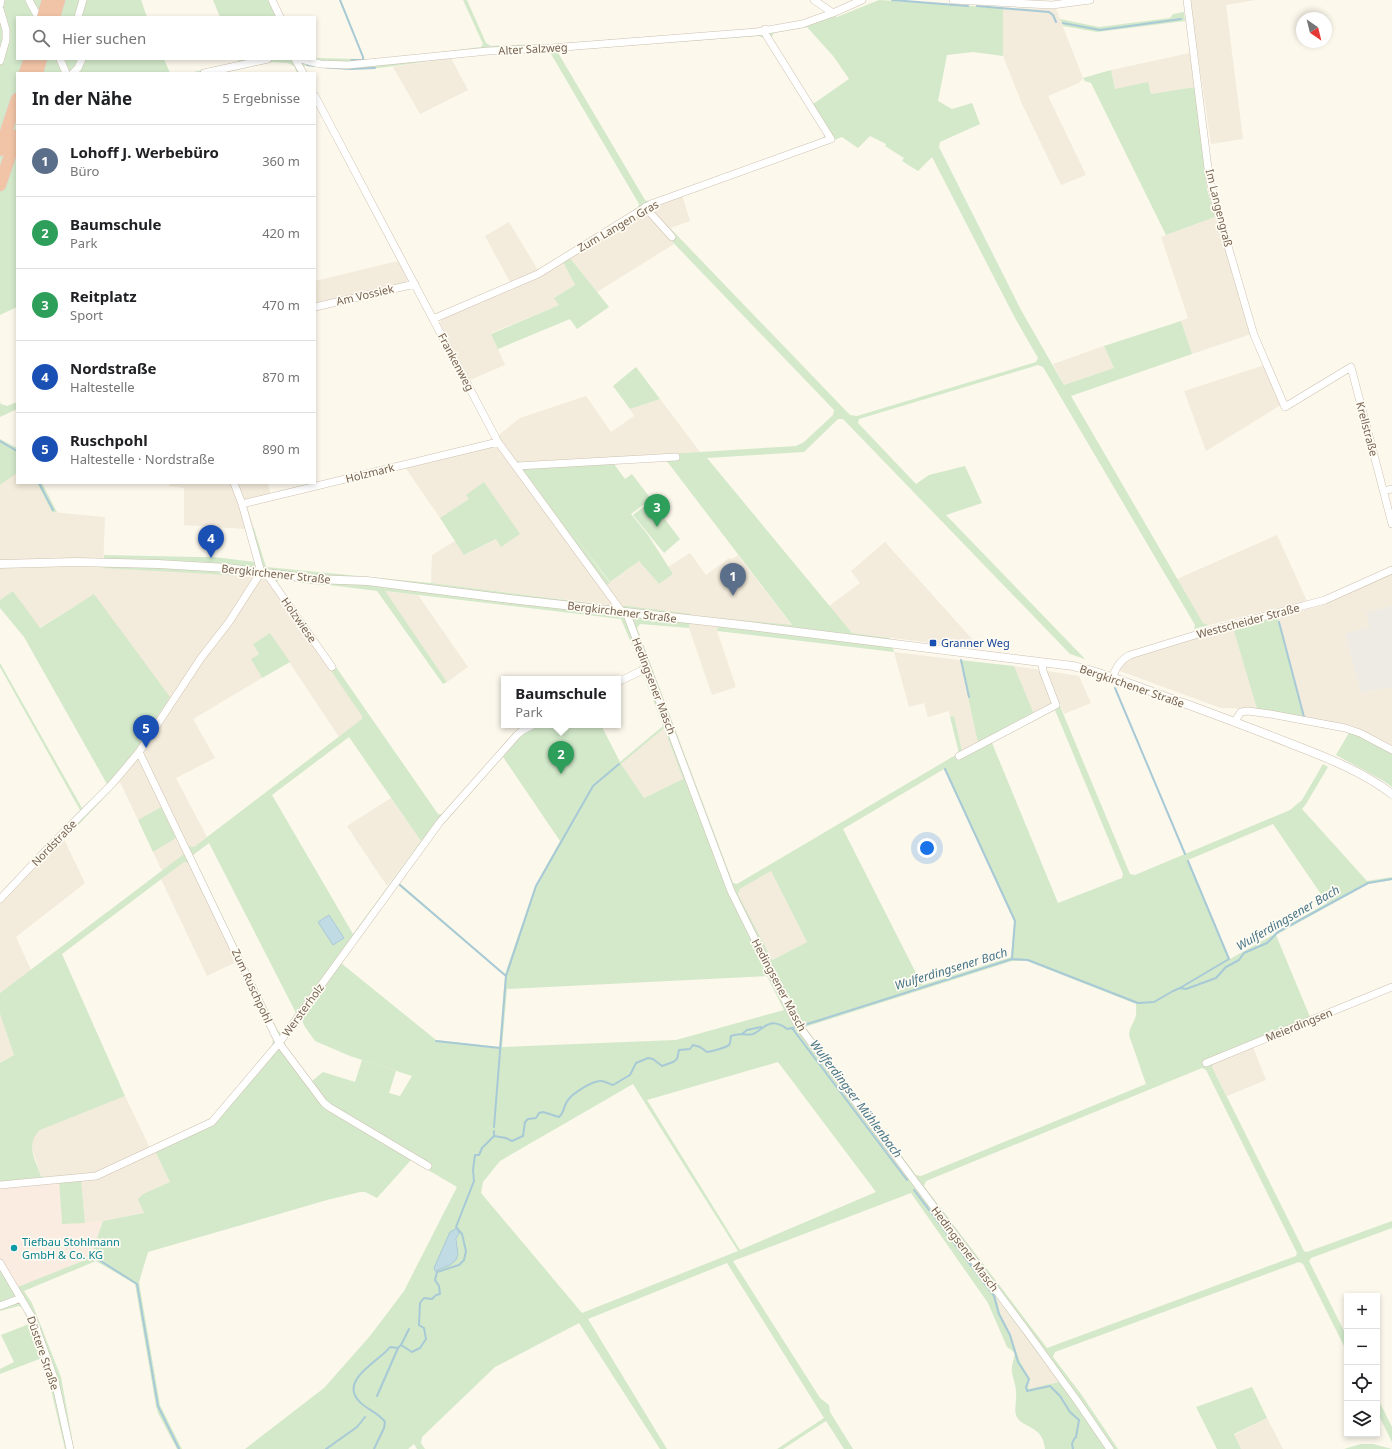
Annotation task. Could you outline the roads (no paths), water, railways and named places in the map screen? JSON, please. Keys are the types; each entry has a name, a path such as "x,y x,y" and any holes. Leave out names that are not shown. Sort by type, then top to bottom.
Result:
{"highway":[{"path":"43,16 48,0"},
{"path":"54,16 59,0"},
{"path":"25,72 30,60"},
{"path":"37,72 42,60"},
{"path":"0,150 16,102"},
{"path":"0,185 16,138"}],"street":[{"path":"0,5 1,0"},
{"path":"29,0 37,16"},
{"path":"78,16 82,0"},
{"path":"272,0 280,16"},
{"path":"814,0 833,13"},
{"name":"Alter Salzweg","path":"305,60 320,64 348,65 488,51 552,48 756,32 765,29 802,24 833,13 862,0"},
{"path":"953,0 1052,3 1085,0"},
{"name":"Im Langengraß","path":"1187,0 1209,176 1254,335 1285,407 1351,367"},
{"path":"0,9 6,30 6,40 0,61"},
{"name":"Zum Langen Gras","path":"433,319 538,274 651,204 831,139 766,35 765,29"},
{"path":"74,72 78,68 82,60"},
{"path":"209,72 263,60"},
{"path":"296,60 302,72"},
{"path":"62,62 66,72"},
{"name":"Frankenweg","path":"316,98 498,442 624,612"},
{"path":"645,207 672,237"},
{"name":"Am Vossiek","path":"316,307 415,284"},
{"name":"Krellstraße","path":"1351,367 1392,524"},
{"name":"Holzmark","path":"242,504 498,442"},
{"path":"517,466 676,457"},
{"name":"Holzwiese","path":"234,484 264,572 332,667"},
{"path":"1384,491 1392,489"},
{"name":"Bergkirchener Straße","path":"0,564 126,562 227,568 314,579 367,581 1073,666 1235,721 1329,759 1377,784 1392,794"},
{"name":"Westscheider Straße","path":"1112,678 1122,660 1130,655 1205,632 1325,600 1392,570"},
{"name":"Nordstraße","path":"0,899 112,784 139,752 201,658 233,617 264,572"},
{"name":"Hedingsener Masch","path":"624,612 647,668 731,891 798,1026 1028,1332 1110,1449"},
{"path":"960,756 1056,705 1043,672 1042,663"},
{"path":"621,681 647,668"},
{"path":"1235,721 1241,712 1248,711 1278,715 1346,728 1360,733 1392,750"},
{"name":"Wersterholz","path":"0,1185 96,1176 206,1125 217,1117 279,1043 440,822 517,735 527,728"},
{"name":"Zum Ruschpohl","path":"139,752 279,1043 324,1103 428,1166"},
{"name":"Meierdingsen","path":"1206,1063 1392,986"},
{"name":"Düstere Straße","path":"0,1263 33,1319 55,1381 70,1449"},
{"path":"0,1306 21,1298"}],"water":[{"path":"329,915 344,938 333,945 318,922"},
{"path":"457,1228 459,1233 456,1239 458,1254 456,1260 450,1265 435,1271 434,1268 450,1232"}],"waterway":[{"path":"340,0 363,57 363,60 351,61"},
{"path":"892,0 968,6"},
{"path":"977,6 1049,12 1053,15 1056,22"},
{"path":"1063,23 1100,30 1181,19"},
{"path":"307,65 314,66"},
{"path":"324,67 350,69 375,68"},
{"path":"0,441 16,450"},
{"path":"40,484 53,510"},
{"path":"1279,622 1304,717 1306,718"},
{"path":"961,660 969,697"},
{"path":"1115,688 1185,854"},
{"path":"494,1127 506,976 536,886 593,786 619,764"},
{"path":"945,769 1015,921 1012,958"},
{"path":"1180,988 1229,959 1188,861"},
{"name":"Wulferdingsener Bach","path":"801,1026 1012,959 1028,960 1138,1003 1154,1002 1180,988 1186,989 1216,978 1226,967 1239,960 1244,953 1267,943 1278,932 1368,883 1392,879"},
{"path":"400,885 506,976"},
{"name":"Wulferdingsener Bach","path":"374,1449 384,1428 385,1422 358,1400 354,1392 354,1385 364,1370 390,1347 398,1348 401,1345 412,1352 420,1348 426,1339 424,1328 419,1325 420,1303 424,1298 432,1299 436,1295 440,1294 439,1286 435,1280 437,1272 459,1265 464,1260 466,1251 462,1234 456,1227 474,1181 473,1170 475,1155 479,1155 482,1148 494,1136 506,1138 512,1141 523,1136 525,1122 528,1119 536,1118 539,1113 543,1112 559,1117 570,1097 578,1091 597,1081 604,1081 613,1085 630,1075 636,1063 648,1058 653,1059 662,1066 677,1059 679,1050 690,1049 693,1045 709,1052 729,1045 731,1036 737,1034 753,1034 765,1026 774,1023 787,1029 797,1027"},
{"name":"Wulferdingsener Bach","path":"742,1034 747,1030 761,1027"},
{"name":"Wulferdingser Mühlenbach","path":"792,1028 907,1180"},
{"path":"436,1041 500,1048"},
{"name":"Wulferdingsener Bach","path":"494,1131 494,1136"},
{"name":"Wulferdingser Mühlenbach","path":"914,1190 994,1296 999,1314 1010,1335 1018,1362 1029,1379 1026,1387 1027,1391 1050,1386 1060,1396 1070,1412 1079,1420 1076,1437 1072,1444 1073,1449"},
{"path":"96,1258 137,1284 158,1406 179,1449"},
{"path":"401,1345 409,1329"},
{"path":"377,1396 398,1348"},
{"path":"326,1449 357,1427 365,1417"}],"place":[{"name":"Reitplatz","path":"657,527"},
{"name":"Nordstraße","path":"211,558"},
{"name":"Lohoff J. Werbebüro","path":"733,596"},
{"name":"Granner Weg","path":"933,643"},
{"name":"Ruschpohl","path":"146,748"},
{"name":"Baumschule","path":"561,774"},
{"name":"Tiefbau Stohlmann GmbH & Co. KG","path":"14,1248"}]}
